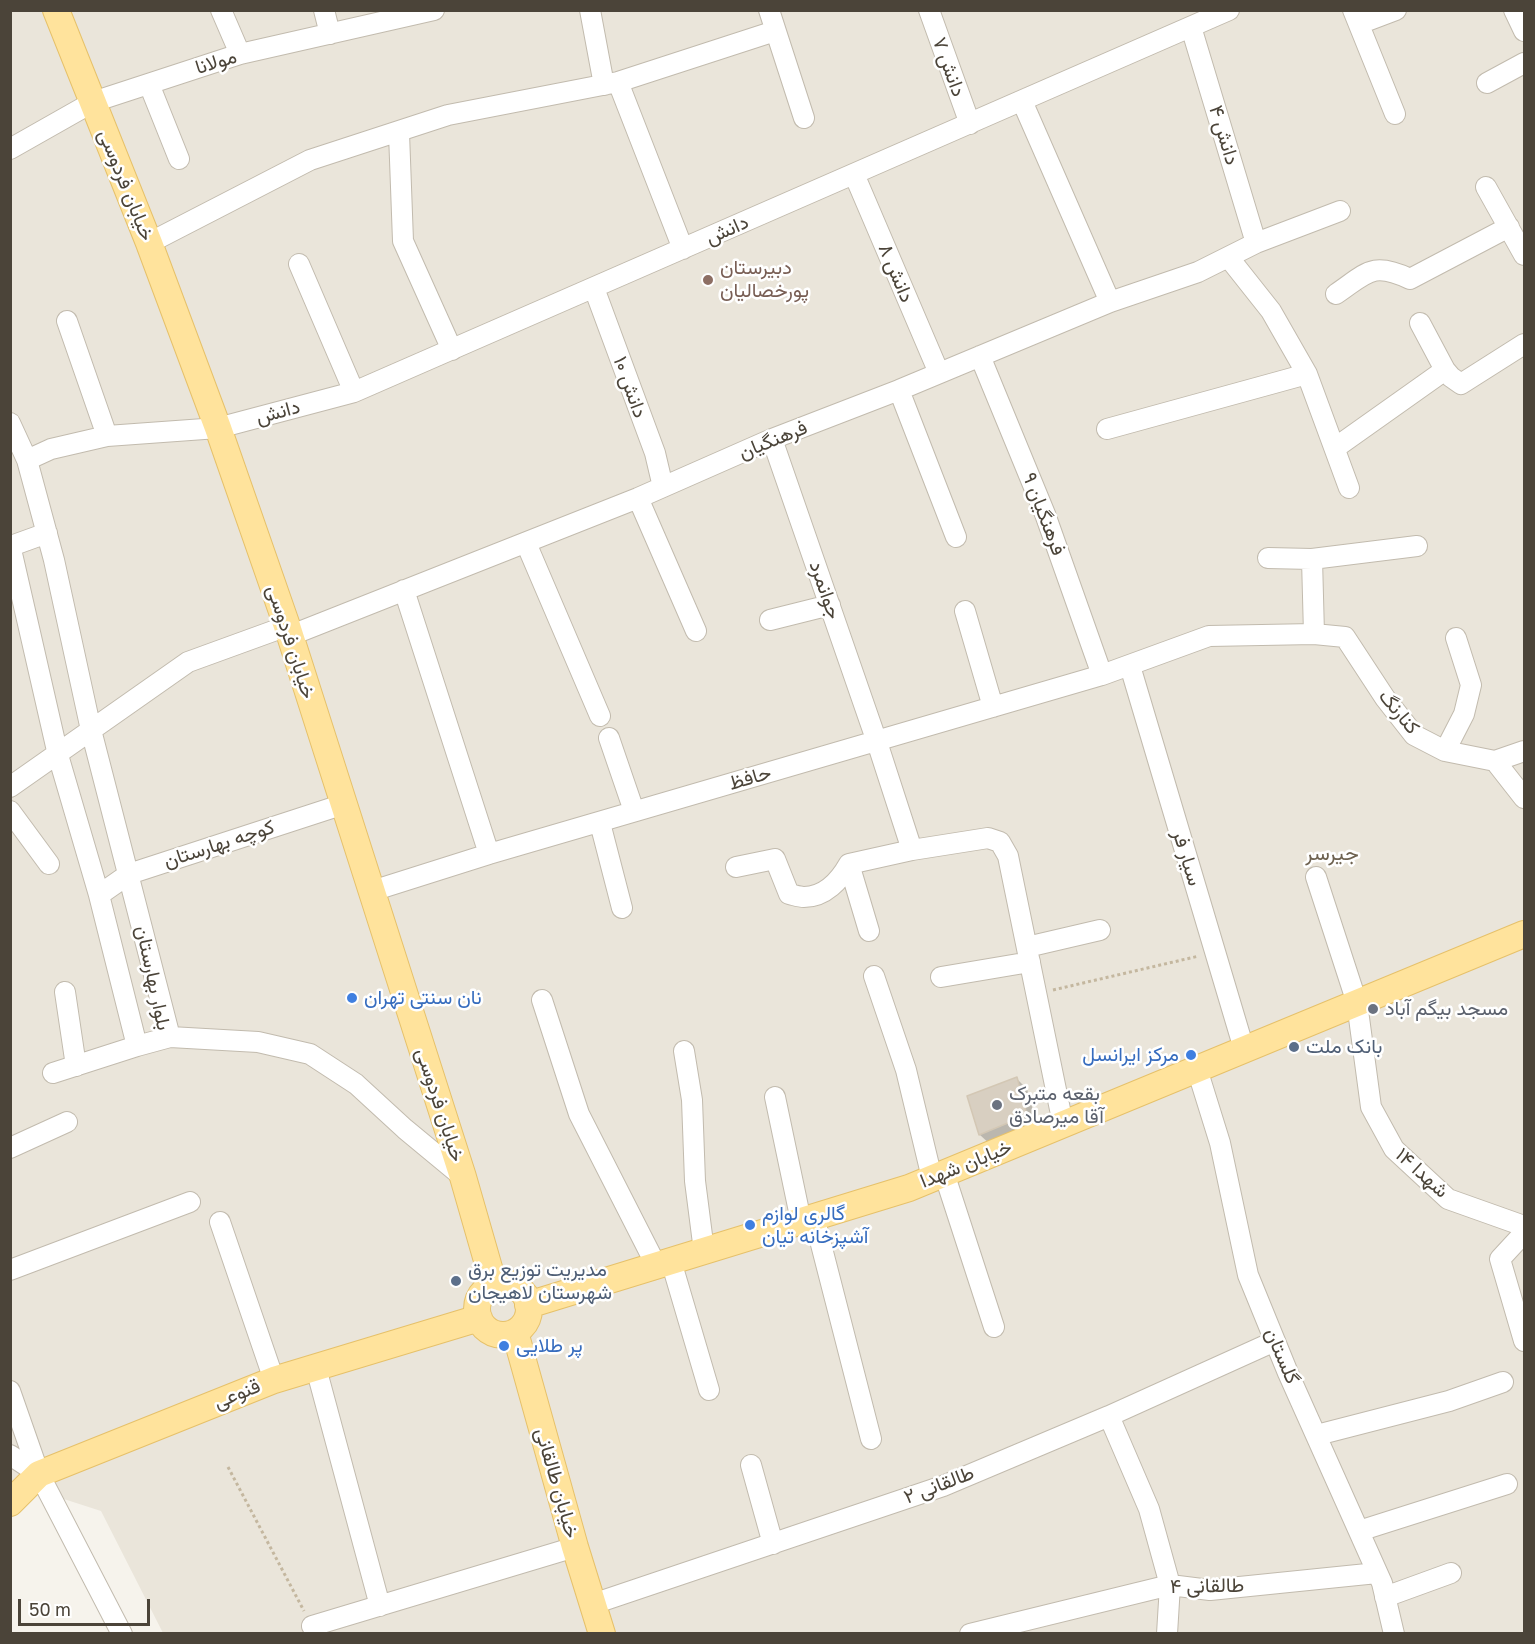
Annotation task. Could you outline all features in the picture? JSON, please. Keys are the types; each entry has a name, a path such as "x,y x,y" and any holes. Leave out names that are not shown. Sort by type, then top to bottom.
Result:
{"main road":[{"name":"خیابان فردوسی","path":"56,10 149,243 218,428 288,631 463,1177 494,1285"},
{"name":"خیابان شهدا","path":"528,1305 909,1188 1524,934"},
{"path":"503,1283 519,1289 528,1305 526,1321 515,1332 507,1335 492,1333 486,1329 479,1318 477,1308 478,1300 487,1288 503,1283"},
{"name":"قنوعی","path":"10,1503 39,1474 274,1380 479,1318"},
{"name":"خیابان طالقانی","path":"515,1332 575,1547 602,1634"}],"street":[{"path":"221,10 240,54"},
{"path":"324,10 330,34"},
{"path":"590,10 611,83 683,249"},
{"path":"768,10 804,118"},
{"name":"دانش ۷","path":"929,10 970,124"},
{"name":"دانش","path":"27,460 51,448 107,436 218,428 354,392 1229,10"},
{"path":"1395,114 1356,17 1396,10"},
{"path":"1514,10 1524,31"},
{"name":"مولانا","path":"10,149 93,102 240,54 422,12"},
{"name":"دانش ۴","path":"1191,27 1256,243"},
{"path":"149,243 310,160 448,116 611,83 775,31"},
{"path":"1487,83 1524,63"},
{"path":"149,84 179,159"},
{"path":"1022,101 1110,302"},
{"path":"399,133 403,241 452,350"},
{"name":"دانش ۸","path":"854,174 939,373"},
{"path":"1486,188 1524,255"},
{"name":"فرهنگیان","path":"10,787 188,662 288,631 526,543 638,498 772,439 899,390 1110,302 1198,272 1256,243 1340,211"},
{"path":"1336,294 1372,270 1393,271 1410,279 1509,228"},
{"path":"1229,258 1271,311 1307,374 1349,488"},
{"path":"299,264 354,392"},
{"name":"دانش ۱۰","path":"594,288 655,453 663,487"},
{"path":"67,321 107,436"},
{"path":"1420,323 1446,370 1461,384 1524,344"},
{"name":"فرهنگیان ۹","path":"980,356 1046,514 1102,675"},
{"path":"1335,448 1446,370"},
{"path":"1107,429 1307,374"},
{"path":"899,390 956,537"},
{"name":"بلوار بهارستان","path":"10,423 27,460 47,533 91,730 170,1037 137,1046 99,895 58,755 14,576 11,545"},
{"name":"جوانمرد","path":"772,439 878,742 912,850"},
{"path":"638,498 696,631"},
{"path":"11,545 47,533"},
{"path":"526,543 600,716"},
{"path":"1268,558 1312,559 1417,546"},
{"path":"1312,559 1314,634"},
{"path":"404,590 489,854"},
{"path":"770,620 830,605"},
{"path":"965,611 993,706"},
{"name":"کنارنگ","path":"1130,666 1209,636 1314,634 1345,637 1385,698 1414,735 1444,751 1495,761"},
{"path":"1444,751 1464,714 1471,685 1456,638"},
{"name":"حافظ","path":"372,891 489,854 878,742 1130,666"},
{"name":"سیار فر","path":"1130,666 1244,1049"},
{"path":"609,738 634,812"},
{"path":"1524,751 1495,761 1524,798"},
{"name":"کوچه بهارستان","path":"99,895 129,874 344,804"},
{"path":"10,811 49,864"},
{"path":"600,823 622,908"},
{"path":"849,864 912,850 988,838 1000,842 1008,856 1063,1124"},
{"path":"736,867 775,859 789,894 804,897 831,887 843,876 849,864"},
{"path":"849,864 869,931"},
{"name":"شهدا ۱۴","path":"1316,877 1357,1003 1371,1107 1394,1149 1448,1199 1524,1226"},
{"path":"941,977 1028,955 1100,930"},
{"path":"874,976 906,1070 938,1176 994,1327"},
{"path":"65,992 76,1066"},
{"path":"542,1000 579,1113 664,1263 709,1390"},
{"path":"170,1037 258,1042 310,1054 356,1084 405,1129 463,1177"},
{"path":"53,1073 137,1046"},
{"path":"684,1051 692,1100 695,1181 704,1251"},
{"name":"گلستان","path":"1197,1069 1221,1143 1248,1275 1377,1573 1394,1634"},
{"path":"775,1097 871,1439"},
{"path":"10,1148 67,1122"},
{"path":"10,1270 190,1202"},
{"path":"220,1222 274,1380"},
{"path":"1524,1233 1500,1259 1524,1341"},
{"name":"طالقانی ۲","path":"593,1604 943,1486 1109,1416 1275,1341"},
{"path":"316,1368 380,1605"},
{"path":"1317,1435 1449,1401 1503,1382"},
{"path":"10,1391 39,1474 122,1634"},
{"path":"1109,1416 1149,1509 1170,1585 1167,1634"},
{"path":"10,1455 39,1474"},
{"path":"751,1465 773,1544"},
{"path":"1359,1531 1508,1484"},
{"path":"312,1626 575,1547"},
{"name":"طالقانی ۴","path":"970,1634 1170,1585 1210,1590 1377,1573"},
{"path":"1385,1597 1451,1573"}],"path":[{"path":"1036,994 1215,952"},
{"path":"228,1467 312,1626"}],"shaded area":[{"path":"11,11 1524,11 1524,1633 163,1633 101,1511 11,1482"}],"building":[{"name":"بقعه متبرک آقا میرصادق","path":"1017,1077 1027,1115 979,1135 967,1096"}],"place":[{"name":"دبیرستان پورخصالیان","path":"708,280"},
{"name":"نان سنتی تهران","path":"352,998"},
{"name":"مسجد بیگم آباد","path":"1373,1009"},
{"name":"بانک ملت","path":"1294,1047"},
{"name":"مرکز ایرانسل","path":"1191,1055"},
{"name":"بقعه متبرک آقا میرصادق","path":"997,1105"},
{"name":"گالری لوازم آشپزخانه تیان","path":"750,1225"},
{"name":"مدیریت توزیع برق شهرستان لاهیجان","path":"456,1281"},
{"name":"پر طلایی","path":"504,1346"}],"district":[{"name":"جیرسر","path":"1332,853"}]}
